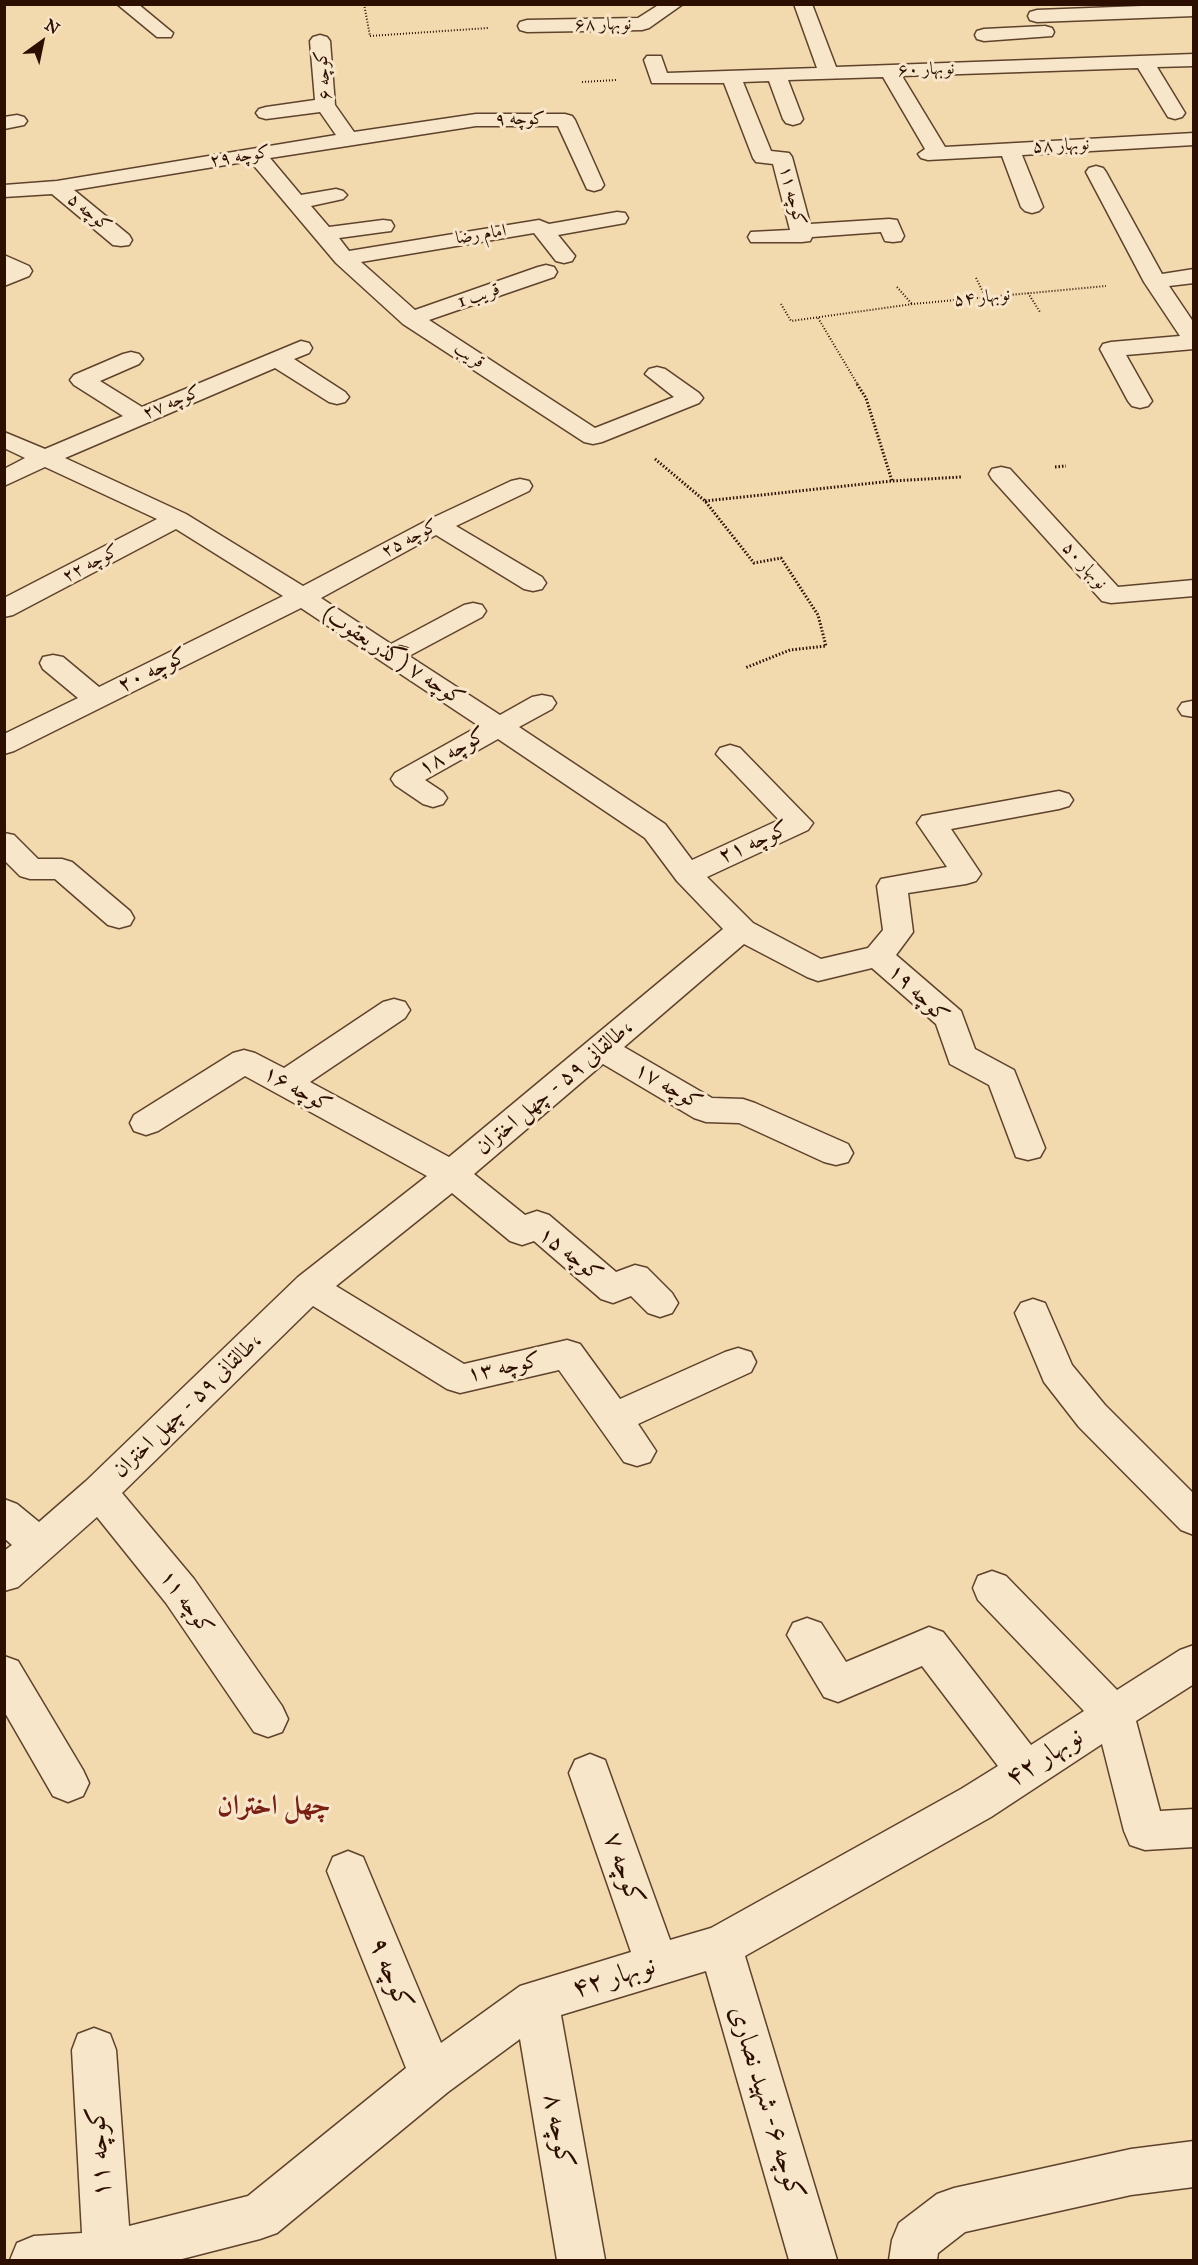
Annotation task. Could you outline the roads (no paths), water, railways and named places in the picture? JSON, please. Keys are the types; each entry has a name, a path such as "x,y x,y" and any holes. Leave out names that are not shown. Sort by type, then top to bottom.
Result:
{"street":[{"path":"126,4 164,33"},
{"name":"نوبهار ۶۸","path":"527,26 642,24 674,4"},
{"path":"803,4 829,74"},
{"path":"1020,4 1032,7 1061,64"},
{"path":"984,35 1041,24 1194,10"},
{"name":"کوچه ۶","path":"320,41 325,105 349,139"},
{"name":"نوبهار ۶۰","path":"657,69 731,76 1194,60"},
{"path":"1144,62 1175,113"},
{"name":"نوبهار ۵۸","path":"889,71 933,153 1194,139"},
{"path":"776,75 793,119"},
{"name":"کوچه ۱۱","path":"731,76 763,158 782,157 802,233"},
{"path":"266,113 325,105"},
{"name":"کوچه ۲۹","path":"4,191 57,187 476,120"},
{"name":"کوچه ۹","path":"476,120 565,120 594,185"},
{"path":"1010,149 1032,207"},
{"name":"قریب","path":"255,154 344,258 411,319 593,437 691,398 657,374"},
{"path":"1096,172 1155,282 1194,341 1111,349 1140,401"},
{"name":"کوچه ۵","path":"57,187 121,240"},
{"path":"296,202 336,195"},
{"name":"امام رضا","path":"344,258 539,226 544,231 617,218"},
{"path":"759,237 889,225 893,236"},
{"path":"323,234 383,226"},
{"path":"544,231 564,256"},
{"path":"4,261 21,271 4,279"},
{"name":"قریب 1","path":"411,319 546,273"},
{"path":"1155,282 1194,276"},
{"name":"کوچه ۲۷","path":"4,479 44,458 301,348"},
{"path":"276,358 337,397"},
{"path":"131,359 82,380 140,416"},
{"name":"کوچه ۷ (گذر یعقوب)","path":"4,440 177,519 302,597 498,726 655,831 687,874 742,930"},
{"name":"نوبهار ۵۰","path":"1001,474 1111,595 1194,588"},
{"name":"کوچه ۲۵","path":"302,597 437,525 520,486"},
{"name":"کوچه ۲۲","path":"4,609 177,519"},
{"path":"437,525 533,583"},
{"name":"کوچه ۲۰","path":"4,745 302,597"},
{"path":"390,655 473,611"},
{"path":"53,663 96,699"},
{"path":"498,726 542,703"},
{"name":"کوچه ۱۸","path":"433,798 405,779 498,726"},
{"name":"کوچه ۲۱","path":"687,874 798,823 730,754"},
{"path":"742,930 818,970 878,956 898,932 892,886 966,874 932,823 1059,800"},
{"path":"4,842 30,869"},
{"path":"4,884 30,869 62,869 119,918"},
{"name":"طالقانی ۵۹ - چهل اختران،","path":"4,1575 99,1492 310,1287 452,1174 742,930"},
{"name":"کوچه ۱۹","path":"878,956 950,1019 961,1056 1003,1078 1028,1148"},
{"path":"284,1084 394,1010"},
{"name":"کوچه ۱۷","path":"602,1048 706,1110 743,1111 836,1154"},
{"name":"کوچه ۱۶","path":"146,1123 244,1061 452,1174"},
{"name":"کوچه ۱۵","path":"452,1174 522,1232 537,1224 613,1289 635,1278 660,1303"},
{"name":"کوچه ۱۳","path":"310,1287 460,1379 567,1354 637,1451"},
{"path":"1033,1313 1057,1372 1071,1390 1092,1416 1194,1519"},
{"path":"614,1418 738,1362"},
{"name":"کوچه ۱۱","path":"99,1492 180,1592 268,1719"},
{"path":"4,1515 39,1545"},
{"path":"992,1588 1114,1714 1145,1831 1194,1828"},
{"path":"807,1635 838,1684 929,1644 1026,1771"},
{"name":"نوبهار ۴۲","path":"34,2260 107,2255 260,2216 432,2076 536,2001 720,1946 976,1803 1194,1662"},
{"path":"4,1673 68,1783"},
{"name":"کوچه ۷","path":"590,1773 657,1965"},
{"name":"کوچه ۹","path":"348,1871 432,2076"},
{"name":"کوچه ۶- شهید نصاری","path":"720,1946 813,2260"},
{"name":"کوچه ۸","path":"536,2001 581,2260"},
{"name":"کوچه ۱۱","path":"94,2050 107,2255"},
{"path":"914,2260 916,2240 954,2211 1131,2172 1194,2164"}],"district":[{"name":"چهل اختران","path":"274,1807"}]}
